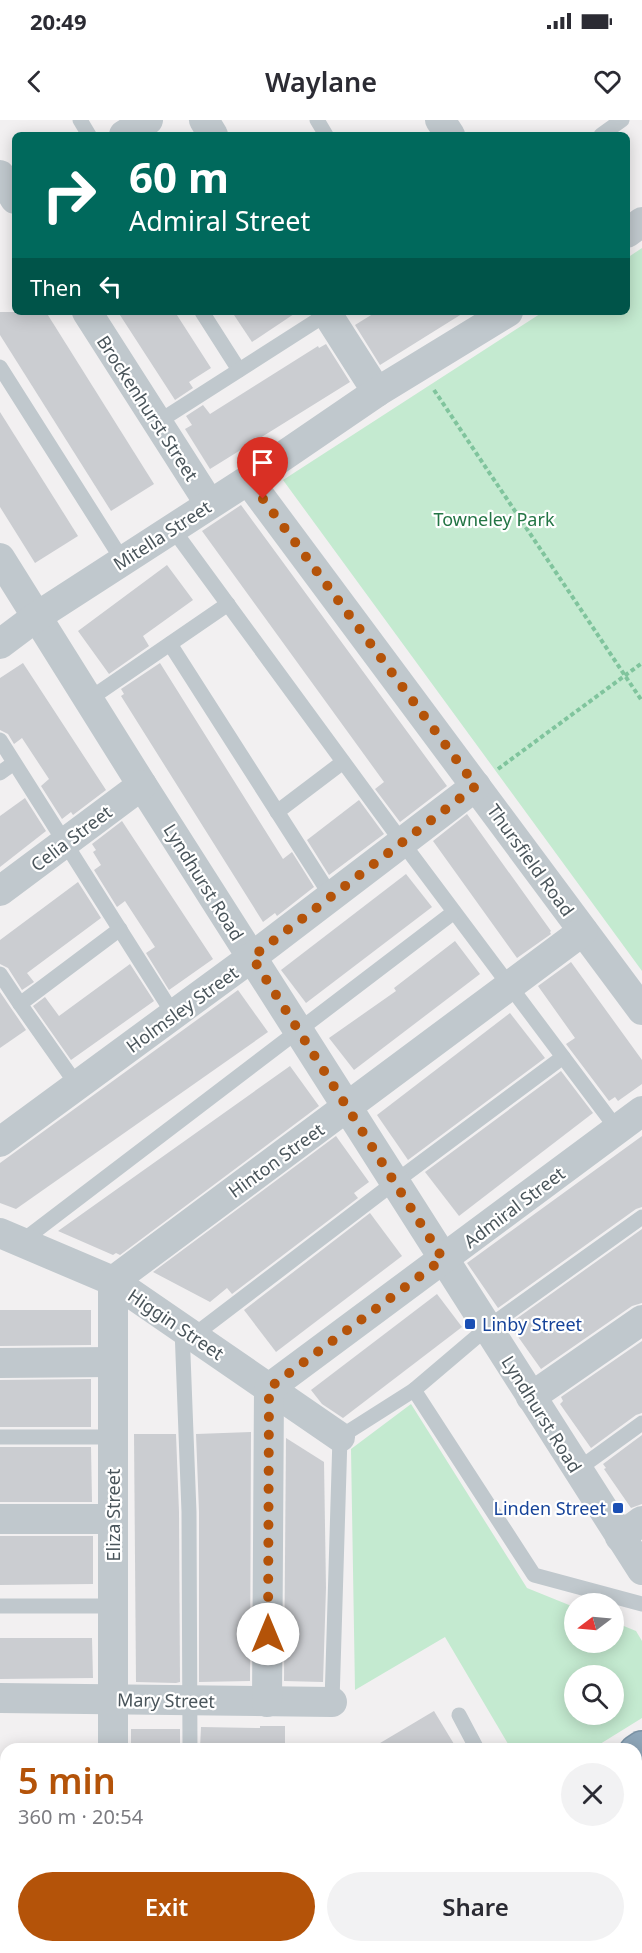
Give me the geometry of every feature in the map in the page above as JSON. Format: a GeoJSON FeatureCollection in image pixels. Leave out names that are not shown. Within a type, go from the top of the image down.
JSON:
{"type":"FeatureCollection","features":[{"type":"Feature","properties":{"kind":"street"},"geometry":{"type":"LineString","coordinates":[[129,132],[148,120]]}},
{"type":"Feature","properties":{"kind":"street"},"geometry":{"type":"LineString","coordinates":[[0,175],[12,194]]}},
{"type":"Feature","properties":{"kind":"street","name":"Brockenhurst Street"},"geometry":{"type":"LineString","coordinates":[[89,315],[209,503]]}},
{"type":"Feature","properties":{"kind":"street"},"geometry":{"type":"LineString","coordinates":[[328,315],[377,392]]}},
{"type":"Feature","properties":{"kind":"street","name":"Mitella Street"},"geometry":{"type":"LineString","coordinates":[[0,644],[377,392],[503,315]]}},
{"type":"Feature","properties":{"kind":"street","name":"Thursfield Road"},"geometry":{"type":"LineString","coordinates":[[248,480],[642,1010]]}},
{"type":"Feature","properties":{"kind":"street","name":"Lyndhurst Road"},"geometry":{"type":"LineString","coordinates":[[0,558],[577,1470],[631,1529],[642,1570]]}},
{"type":"Feature","properties":{"kind":"street","name":"Celia Street"},"geometry":{"type":"LineString","coordinates":[[0,891],[142,785]]}},
{"type":"Feature","properties":{"kind":"street","name":"Holmsley Street"},"geometry":{"type":"LineString","coordinates":[[0,1142],[252,957],[476,786]]}},
{"type":"Feature","properties":{"kind":"street","name":"Hinton Street"},"geometry":{"type":"LineString","coordinates":[[112,1281],[583,931]]}},
{"type":"Feature","properties":{"kind":"street","name":"Admiral Street"},"geometry":{"type":"LineString","coordinates":[[269,1388],[642,1111]]}},
{"type":"Feature","properties":{"kind":"street","name":"Higgin Street"},"geometry":{"type":"LineString","coordinates":[[10,1238],[112,1281],[340,1437]]}},
{"type":"Feature","properties":{"kind":"street","name":"Eliza Street"},"geometry":{"type":"LineString","coordinates":[[112,1281],[113,1743]]}},
{"type":"Feature","properties":{"kind":"street"},"geometry":{"type":"LineString","coordinates":[[531,1397],[642,1320]]}},
{"type":"Feature","properties":{"kind":"street"},"geometry":{"type":"LineString","coordinates":[[0,1363],[112,1362]]}},
{"type":"Feature","properties":{"kind":"street"},"geometry":{"type":"LineString","coordinates":[[267,1702],[269,1388]]}},
{"type":"Feature","properties":{"kind":"street"},"geometry":{"type":"LineString","coordinates":[[0,1519],[113,1519]]}},
{"type":"Feature","properties":{"kind":"street","name":"Mary Street"},"geometry":{"type":"LineString","coordinates":[[0,1698],[332,1702]]}},
{"type":"Feature","properties":{"kind":"lane"},"geometry":{"type":"LineString","coordinates":[[605,132],[622,120]]}},
{"type":"Feature","properties":{"kind":"lane"},"geometry":{"type":"LineString","coordinates":[[204,315],[239,370]]}},
{"type":"Feature","properties":{"kind":"lane"},"geometry":{"type":"LineString","coordinates":[[158,422],[324,315]]}},
{"type":"Feature","properties":{"kind":"lane"},"geometry":{"type":"LineString","coordinates":[[0,367],[123,561]]}},
{"type":"Feature","properties":{"kind":"lane"},"geometry":{"type":"LineString","coordinates":[[172,528],[617,1130]]}},
{"type":"Feature","properties":{"kind":"lane"},"geometry":{"type":"LineString","coordinates":[[88,700],[228,604]]}},
{"type":"Feature","properties":{"kind":"lane"},"geometry":{"type":"LineString","coordinates":[[170,644],[332,896]]}},
{"type":"Feature","properties":{"kind":"lane"},"geometry":{"type":"LineString","coordinates":[[0,740],[174,1014]]}},
{"type":"Feature","properties":{"kind":"lane"},"geometry":{"type":"LineString","coordinates":[[277,812],[344,762]]}},
{"type":"Feature","properties":{"kind":"lane"},"geometry":{"type":"LineString","coordinates":[[0,773],[14,763]]}},
{"type":"Feature","properties":{"kind":"lane"},"geometry":{"type":"LineString","coordinates":[[10,1238],[298,1031],[454,912]]}},
{"type":"Feature","properties":{"kind":"lane"},"geometry":{"type":"LineString","coordinates":[[21,1004],[120,929]]}},
{"type":"Feature","properties":{"kind":"lane"},"geometry":{"type":"LineString","coordinates":[[0,974],[78,1085]]}},
{"type":"Feature","properties":{"kind":"lane"},"geometry":{"type":"LineString","coordinates":[[190,1743],[188,1333],[563,1057]]}},
{"type":"Feature","properties":{"kind":"lane"},"geometry":{"type":"LineString","coordinates":[[332,1702],[340,1437],[414,1390],[488,1328],[642,1217]]}},
{"type":"Feature","properties":{"kind":"lane"},"geometry":{"type":"LineString","coordinates":[[414,1390],[534,1575],[642,1604]]}},
{"type":"Feature","properties":{"kind":"lane"},"geometry":{"type":"LineString","coordinates":[[577,1470],[642,1423]]}},
{"type":"Feature","properties":{"kind":"lane"},"geometry":{"type":"LineString","coordinates":[[0,1437],[112,1437]]}},
{"type":"Feature","properties":{"kind":"lane"},"geometry":{"type":"LineString","coordinates":[[0,1606],[113,1606]]}},
{"type":"Feature","properties":{"kind":"lane"},"geometry":{"type":"LineString","coordinates":[[459,1715],[474,1743]]}},
{"type":"Feature","properties":{"kind":"path"},"geometry":{"type":"LineString","coordinates":[[419,367],[642,701]]}},
{"type":"Feature","properties":{"kind":"path"},"geometry":{"type":"LineString","coordinates":[[476,786],[642,663]]}},
{"type":"Feature","properties":{"kind":"green space","name":"Towneley Park"},"geometry":{"type":"Polygon","coordinates":[[[642,248],[642,971],[283,480],[538,315],[630,315],[630,256],[642,248]]]}},
{"type":"Feature","properties":{"kind":"green space"},"geometry":{"type":"Polygon","coordinates":[[[411,1404],[527,1588],[564,1603],[564,1653],[624,1653],[624,1626],[636,1631],[642,1641],[642,1718],[602,1743],[507,1743],[445,1637],[355,1690],[351,1449],[411,1404]]]}},
{"type":"Feature","properties":{"kind":"building"},"geometry":{"type":"Polygon","coordinates":[[[0,312],[12,312],[12,315],[48,315],[154,484],[111,511],[0,335],[0,312]]]}},
{"type":"Feature","properties":{"kind":"building"},"geometry":{"type":"Polygon","coordinates":[[[120,315],[177,315],[211,368],[189,382],[193,388],[175,400],[120,315]]]}},
{"type":"Feature","properties":{"kind":"building"},"geometry":{"type":"Polygon","coordinates":[[[234,315],[292,315],[252,342],[234,315]]]}},
{"type":"Feature","properties":{"kind":"building"},"geometry":{"type":"Polygon","coordinates":[[[371,315],[460,315],[380,365],[355,325],[371,315]]]}},
{"type":"Feature","properties":{"kind":"building"},"geometry":{"type":"Polygon","coordinates":[[[326,344],[350,382],[210,469],[185,429],[192,425],[186,416],[203,405],[210,414],[318,346],[319,348],[326,344]]]}},
{"type":"Feature","properties":{"kind":"building"},"geometry":{"type":"Polygon","coordinates":[[[0,412],[78,536],[35,563],[0,507],[0,412]]]}},
{"type":"Feature","properties":{"kind":"building"},"geometry":{"type":"Polygon","coordinates":[[[241,505],[447,786],[400,822],[375,789],[384,782],[202,531],[241,505]]]}},
{"type":"Feature","properties":{"kind":"building"},"geometry":{"type":"Polygon","coordinates":[[[167,565],[193,600],[143,636],[149,646],[109,674],[78,631],[167,565]]]}},
{"type":"Feature","properties":{"kind":"building"},"geometry":{"type":"Polygon","coordinates":[[[23,663],[106,790],[73,815],[71,812],[62,819],[41,786],[49,779],[22,738],[14,744],[8,734],[0,730],[0,678],[23,663]]]}},
{"type":"Feature","properties":{"kind":"building"},"geometry":{"type":"Polygon","coordinates":[[[160,663],[283,859],[292,852],[314,887],[277,916],[275,913],[263,922],[121,696],[124,694],[121,689],[160,663]]]}},
{"type":"Feature","properties":{"kind":"building"},"geometry":{"type":"Polygon","coordinates":[[[25,798],[46,831],[0,867],[0,816],[25,798]]]}},
{"type":"Feature","properties":{"kind":"building"},"geometry":{"type":"Polygon","coordinates":[[[359,800],[384,834],[329,875],[307,840],[359,800]]]}},
{"type":"Feature","properties":{"kind":"building"},"geometry":{"type":"Polygon","coordinates":[[[467,814],[551,931],[551,934],[517,958],[433,841],[467,814]]]}},
{"type":"Feature","properties":{"kind":"building"},"geometry":{"type":"Polygon","coordinates":[[[122,821],[213,959],[169,990],[146,953],[155,947],[125,901],[117,907],[94,870],[101,865],[93,852],[96,850],[92,844],[122,821]]]}},
{"type":"Feature","properties":{"kind":"building"},"geometry":{"type":"Polygon","coordinates":[[[406,874],[432,907],[306,1003],[281,970],[406,874]]]}},
{"type":"Feature","properties":{"kind":"building"},"geometry":{"type":"Polygon","coordinates":[[[78,882],[101,918],[27,973],[34,982],[22,990],[8,968],[0,964],[0,940],[78,882]]]}},
{"type":"Feature","properties":{"kind":"building"},"geometry":{"type":"Polygon","coordinates":[[[455,941],[480,974],[354,1070],[329,1038],[396,991],[394,988],[455,941]]]}},
{"type":"Feature","properties":{"kind":"building"},"geometry":{"type":"Polygon","coordinates":[[[571,962],[642,1060],[642,1084],[618,1101],[615,1097],[609,1101],[566,1044],[575,1038],[538,986],[571,962]]]}},
{"type":"Feature","properties":{"kind":"building"},"geometry":{"type":"Polygon","coordinates":[[[130,964],[154,1001],[71,1060],[33,1006],[45,997],[59,1016],[130,964]]]}},
{"type":"Feature","properties":{"kind":"building"},"geometry":{"type":"Polygon","coordinates":[[[238,990],[268,1032],[16,1209],[0,1203],[0,1163],[238,990]]]}},
{"type":"Feature","properties":{"kind":"building"},"geometry":{"type":"Polygon","coordinates":[[[0,992],[26,1030],[0,1048],[0,992]]]}},
{"type":"Feature","properties":{"kind":"building"},"geometry":{"type":"Polygon","coordinates":[[[510,1013],[545,1058],[408,1160],[377,1115],[510,1013]]]}},
{"type":"Feature","properties":{"kind":"building"},"geometry":{"type":"Polygon","coordinates":[[[290,1066],[319,1106],[120,1255],[116,1253],[113,1255],[58,1231],[290,1066]]]}},
{"type":"Feature","properties":{"kind":"building"},"geometry":{"type":"Polygon","coordinates":[[[561,1071],[593,1113],[459,1216],[425,1172],[561,1071]]]}},
{"type":"Feature","properties":{"kind":"building"},"geometry":{"type":"Polygon","coordinates":[[[336,1136],[369,1182],[354,1193],[358,1198],[232,1294],[227,1288],[210,1302],[153,1272],[336,1136]]]}},
{"type":"Feature","properties":{"kind":"building"},"geometry":{"type":"Polygon","coordinates":[[[642,1136],[642,1207],[636,1209],[498,1308],[467,1263],[642,1136]]]}},
{"type":"Feature","properties":{"kind":"building"},"geometry":{"type":"Polygon","coordinates":[[[370,1213],[402,1256],[276,1352],[244,1310],[370,1213]]]}},
{"type":"Feature","properties":{"kind":"building"},"geometry":{"type":"Polygon","coordinates":[[[642,1229],[642,1303],[632,1306],[541,1369],[509,1324],[642,1229]]]}},
{"type":"Feature","properties":{"kind":"building"},"geometry":{"type":"Polygon","coordinates":[[[437,1294],[462,1327],[343,1418],[322,1404],[311,1390],[437,1294]]]}},
{"type":"Feature","properties":{"kind":"building"},"geometry":{"type":"Polygon","coordinates":[[[0,1310],[91,1310],[91,1345],[0,1346],[0,1310]]]}},
{"type":"Feature","properties":{"kind":"building"},"geometry":{"type":"Polygon","coordinates":[[[642,1341],[642,1413],[591,1448],[560,1404],[563,1401],[561,1397],[642,1341]]]}},
{"type":"Feature","properties":{"kind":"building"},"geometry":{"type":"Polygon","coordinates":[[[91,1379],[91,1427],[0,1427],[0,1380],[91,1379]]]}},
{"type":"Feature","properties":{"kind":"building"},"geometry":{"type":"Polygon","coordinates":[[[251,1432],[250,1681],[199,1682],[199,1512],[196,1434],[251,1432]]]}},
{"type":"Feature","properties":{"kind":"building"},"geometry":{"type":"Polygon","coordinates":[[[134,1434],[176,1434],[180,1682],[176,1683],[136,1682],[134,1434]]]}},
{"type":"Feature","properties":{"kind":"building"},"geometry":{"type":"Polygon","coordinates":[[[642,1435],[642,1504],[631,1508],[604,1469],[606,1468],[603,1464],[642,1435]]]}},
{"type":"Feature","properties":{"kind":"building"},"geometry":{"type":"Polygon","coordinates":[[[286,1438],[324,1462],[326,1588],[323,1682],[284,1681],[286,1438]]]}},
{"type":"Feature","properties":{"kind":"building"},"geometry":{"type":"Polygon","coordinates":[[[0,1447],[91,1447],[92,1502],[0,1502],[0,1447]]]}},
{"type":"Feature","properties":{"kind":"building"},"geometry":{"type":"Polygon","coordinates":[[[0,1536],[93,1536],[93,1584],[0,1585],[0,1536]]]}},
{"type":"Feature","properties":{"kind":"building"},"geometry":{"type":"Polygon","coordinates":[[[0,1638],[92,1638],[93,1678],[0,1679],[0,1638]]]}},
{"type":"Feature","properties":{"kind":"building"},"geometry":{"type":"Polygon","coordinates":[[[434,1711],[453,1743],[380,1743],[434,1711]]]}},
{"type":"Feature","properties":{"kind":"building"},"geometry":{"type":"Polygon","coordinates":[[[260,1726],[285,1726],[285,1743],[200,1743],[201,1727],[260,1728],[260,1726]]]}},
{"type":"Feature","properties":{"kind":"building"},"geometry":{"type":"Polygon","coordinates":[[[131,1729],[180,1729],[180,1743],[131,1743],[131,1729]]]}},
{"type":"Feature","properties":{"kind":"place","name":"Linby Street"},"geometry":{"type":"Point","coordinates":[470,1324]}},
{"type":"Feature","properties":{"kind":"place","name":"Linden Street"},"geometry":{"type":"Point","coordinates":[618,1508]}},
{"type":"Feature","properties":{"kind":"route"},"geometry":{"type":"LineString","coordinates":[[263,499],[476,786],[252,957],[443,1259],[269,1388],[268,1634]]}}]}
